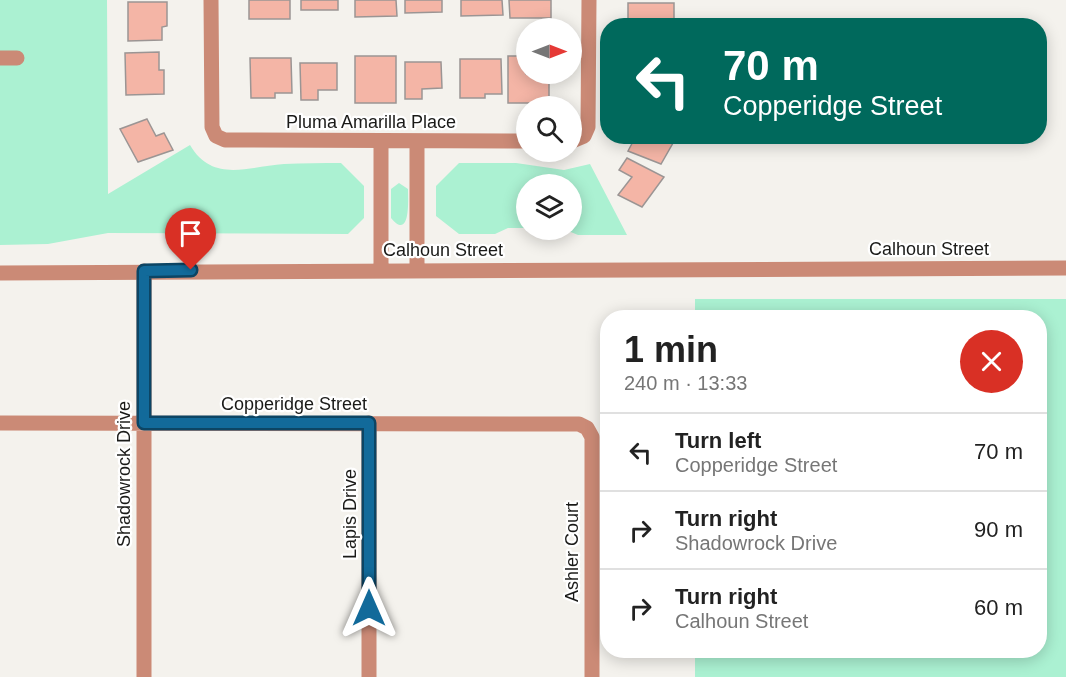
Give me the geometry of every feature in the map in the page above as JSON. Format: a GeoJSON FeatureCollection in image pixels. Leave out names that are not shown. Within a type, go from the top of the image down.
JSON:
{"type":"FeatureCollection","features":[{"type":"Feature","properties":{"kind":"street","name":"Pluma Amarilla Place"},"geometry":{"type":"LineString","coordinates":[[211,0],[211,114],[212,127],[216,136],[225,140],[238,141],[516,141]]}},
{"type":"Feature","properties":{"kind":"street"},"geometry":{"type":"LineString","coordinates":[[582,134],[588,127],[589,114],[589,0]]}},
{"type":"Feature","properties":{"kind":"street"},"geometry":{"type":"LineString","coordinates":[[0,58],[16,58]]}},
{"type":"Feature","properties":{"kind":"street"},"geometry":{"type":"LineString","coordinates":[[381,141],[381,270]]}},
{"type":"Feature","properties":{"kind":"street"},"geometry":{"type":"LineString","coordinates":[[417,141],[417,270]]}},
{"type":"Feature","properties":{"kind":"street","name":"Calhoun Street"},"geometry":{"type":"LineString","coordinates":[[0,273],[1066,268]]}},
{"type":"Feature","properties":{"kind":"street","name":"Shadowrock Drive"},"geometry":{"type":"LineString","coordinates":[[144,271],[144,677]]}},
{"type":"Feature","properties":{"kind":"street","name":"Copperidge Street"},"geometry":{"type":"LineString","coordinates":[[0,423],[579,424],[587,428]]}},
{"type":"Feature","properties":{"kind":"street","name":"Lapis Drive"},"geometry":{"type":"LineString","coordinates":[[369,423],[369,677]]}},
{"type":"Feature","properties":{"kind":"street","name":"Ashler Court"},"geometry":{"type":"LineString","coordinates":[[587,428],[592,437],[592,677]]}},
{"type":"Feature","properties":{"kind":"green space"},"geometry":{"type":"Polygon","coordinates":[[[0,0],[107,0],[108,194],[190,145],[209,165],[221,169],[245,169],[284,164],[341,163],[364,186],[364,218],[348,234],[108,233],[48,244],[0,245],[0,0]]]}},
{"type":"Feature","properties":{"kind":"green space"},"geometry":{"type":"Polygon","coordinates":[[[459,163],[516,163],[564,170],[590,164],[627,235],[582,235],[582,174],[516,174],[516,228],[508,228],[495,234],[459,234],[436,216],[436,186],[459,163]]]}},
{"type":"Feature","properties":{"kind":"green space"},"geometry":{"type":"Polygon","coordinates":[[[399,183],[408,189],[407,216],[402,225],[397,224],[391,218],[391,189],[399,183]]]}},
{"type":"Feature","properties":{"kind":"green space"},"geometry":{"type":"Polygon","coordinates":[[[695,299],[1066,299],[1066,677],[695,677],[695,658],[1047,658],[1047,310],[695,310],[695,299]]]}},
{"type":"Feature","properties":{"kind":"building"},"geometry":{"type":"Polygon","coordinates":[[[249,0],[290,0],[290,19],[249,19],[249,0]]]}},
{"type":"Feature","properties":{"kind":"building"},"geometry":{"type":"Polygon","coordinates":[[[301,0],[338,0],[338,10],[301,10],[301,0]]]}},
{"type":"Feature","properties":{"kind":"building"},"geometry":{"type":"Polygon","coordinates":[[[355,0],[396,0],[397,16],[355,17],[355,0]]]}},
{"type":"Feature","properties":{"kind":"building"},"geometry":{"type":"Polygon","coordinates":[[[405,0],[442,0],[442,12],[405,13],[405,0]]]}},
{"type":"Feature","properties":{"kind":"building"},"geometry":{"type":"Polygon","coordinates":[[[461,0],[502,0],[503,15],[461,16],[461,0]]]}},
{"type":"Feature","properties":{"kind":"building"},"geometry":{"type":"Polygon","coordinates":[[[509,0],[551,0],[551,18],[510,18],[509,0]]]}},
{"type":"Feature","properties":{"kind":"building"},"geometry":{"type":"Polygon","coordinates":[[[128,2],[167,2],[167,26],[162,27],[162,40],[128,41],[128,2]]]}},
{"type":"Feature","properties":{"kind":"building"},"geometry":{"type":"Polygon","coordinates":[[[628,3],[674,3],[674,18],[628,18],[628,3]]]}},
{"type":"Feature","properties":{"kind":"building"},"geometry":{"type":"Polygon","coordinates":[[[159,52],[159,70],[164,70],[164,94],[126,95],[125,53],[159,52]]]}},
{"type":"Feature","properties":{"kind":"building"},"geometry":{"type":"Polygon","coordinates":[[[355,56],[396,56],[396,103],[355,103],[355,56]]]}},
{"type":"Feature","properties":{"kind":"building"},"geometry":{"type":"Polygon","coordinates":[[[508,56],[516,56],[516,84],[549,84],[549,96],[516,96],[516,103],[508,103],[508,56]]]}},
{"type":"Feature","properties":{"kind":"building"},"geometry":{"type":"Polygon","coordinates":[[[250,58],[291,58],[292,93],[275,93],[275,98],[251,98],[250,58]]]}},
{"type":"Feature","properties":{"kind":"building"},"geometry":{"type":"Polygon","coordinates":[[[460,59],[501,59],[502,94],[485,94],[485,98],[460,98],[460,59]]]}},
{"type":"Feature","properties":{"kind":"building"},"geometry":{"type":"Polygon","coordinates":[[[405,62],[441,62],[442,88],[422,89],[422,99],[405,99],[405,62]]]}},
{"type":"Feature","properties":{"kind":"building"},"geometry":{"type":"Polygon","coordinates":[[[300,63],[337,63],[337,90],[318,90],[318,100],[301,100],[300,63]]]}},
{"type":"Feature","properties":{"kind":"building"},"geometry":{"type":"Polygon","coordinates":[[[147,119],[156,136],[164,133],[173,150],[138,162],[120,129],[147,119]]]}},
{"type":"Feature","properties":{"kind":"building"},"geometry":{"type":"Polygon","coordinates":[[[632,144],[672,144],[661,164],[628,151],[632,144]]]}},
{"type":"Feature","properties":{"kind":"building"},"geometry":{"type":"Polygon","coordinates":[[[627,158],[664,177],[642,207],[618,195],[632,177],[619,170],[627,158]]]}},
{"type":"Feature","properties":{"kind":"route"},"geometry":{"type":"LineString","coordinates":[[191,270],[144,271],[144,423],[369,423],[369,608]]}}]}
